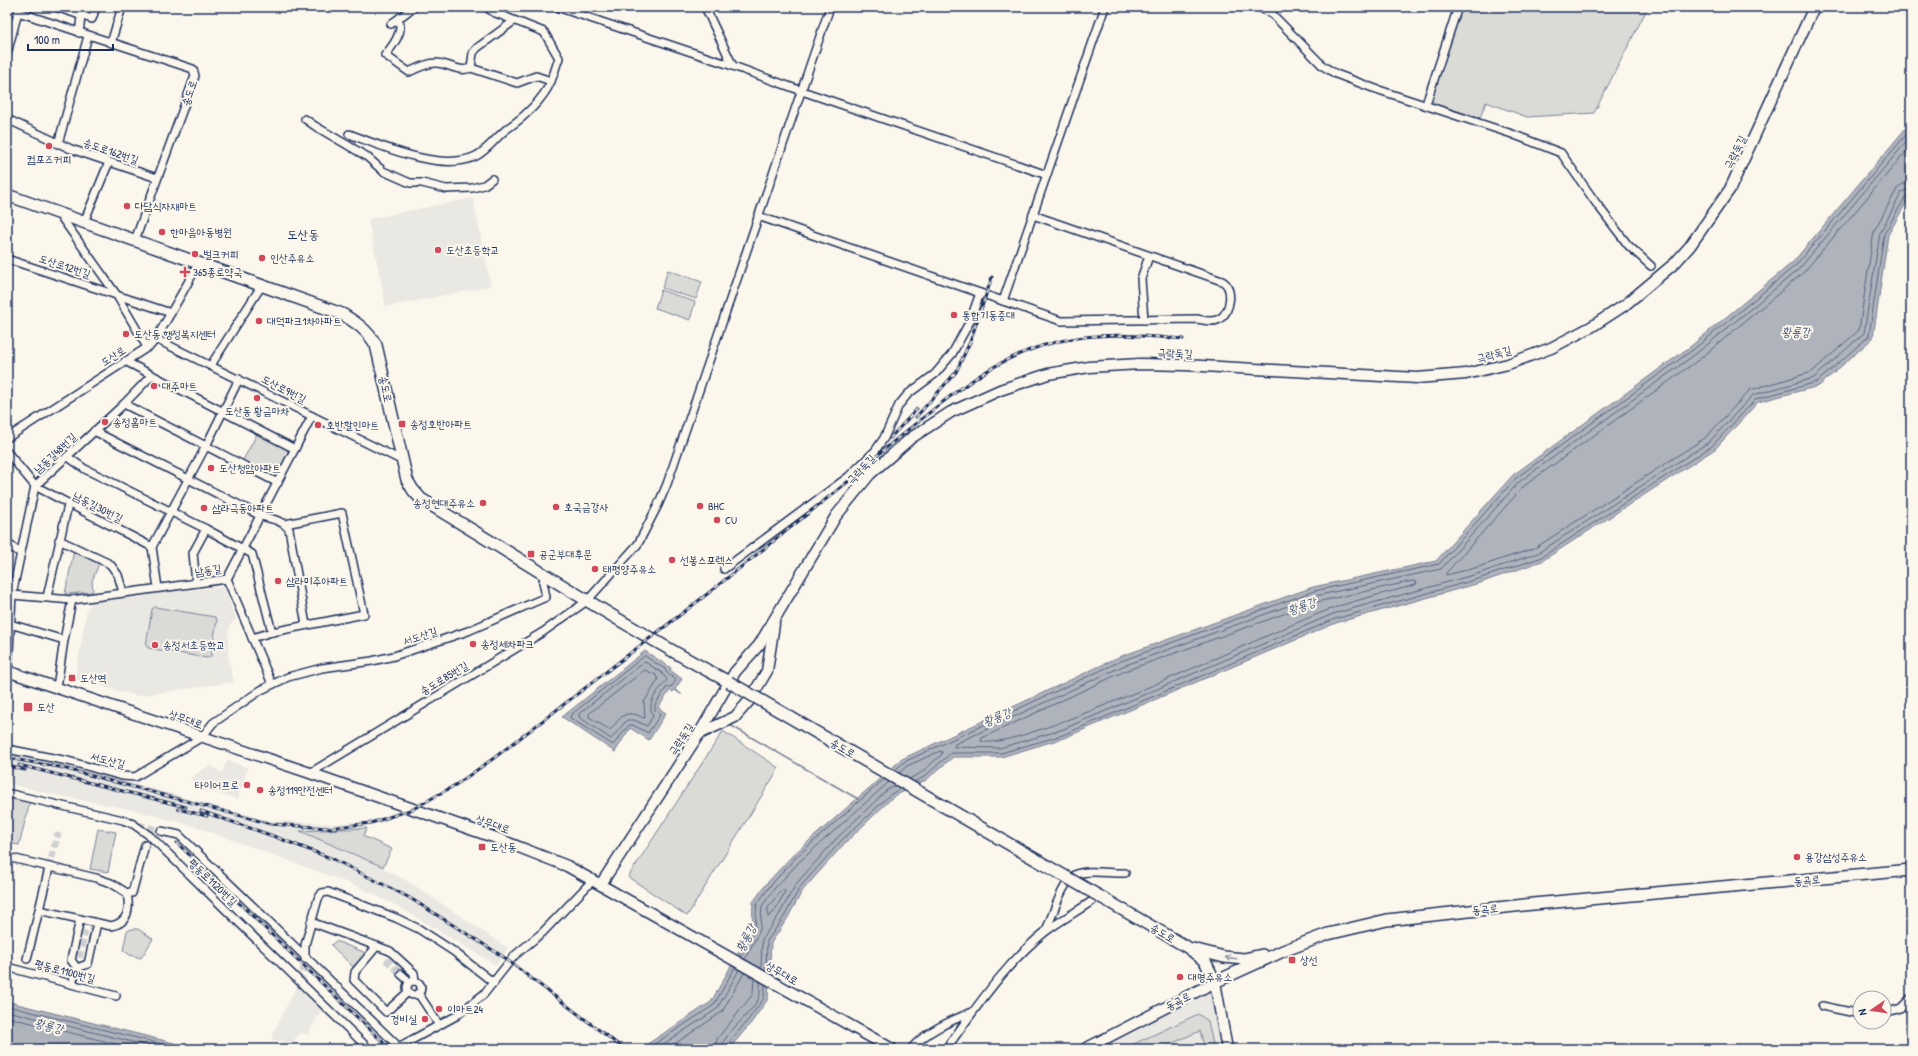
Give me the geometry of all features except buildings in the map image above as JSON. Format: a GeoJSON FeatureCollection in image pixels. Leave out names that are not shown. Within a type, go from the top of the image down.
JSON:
{"type":"FeatureCollection","features":[{"type":"Feature","properties":{"kind":"main road","name":"송도로"},"geometry":{"type":"LineString","coordinates":[[7,196],[136,240],[342,314],[362,326],[370,334],[376,345],[406,480],[421,499],[685,659],[729,682],[1186,947],[1205,961],[1215,982]]}},
{"type":"Feature","properties":{"kind":"main road","name":"동곡로"},"geometry":{"type":"LineString","coordinates":[[1215,982],[1283,951],[1341,930],[1392,919],[1533,904],[1911,870]]}},
{"type":"Feature","properties":{"kind":"main road"},"geometry":{"type":"LineString","coordinates":[[1186,947],[1224,957],[1244,959],[1283,951]]}},
{"type":"Feature","properties":{"kind":"street"},"geometry":{"type":"LineString","coordinates":[[56,7],[80,12],[92,19],[96,7]]}},
{"type":"Feature","properties":{"kind":"street"},"geometry":{"type":"LineString","coordinates":[[111,43],[122,7]]}},
{"type":"Feature","properties":{"kind":"street"},"geometry":{"type":"LineString","coordinates":[[414,7],[395,22],[400,26],[398,34],[394,44],[385,55],[408,72],[419,67],[437,63],[465,70],[471,68],[517,83],[536,76],[551,81]]}},
{"type":"Feature","properties":{"kind":"street"},"geometry":{"type":"LineString","coordinates":[[349,134],[402,154],[451,162],[466,160],[483,152],[508,128],[518,122],[551,81],[559,58],[544,32],[493,12],[486,7]]}},
{"type":"Feature","properties":{"kind":"street"},"geometry":{"type":"LineString","coordinates":[[557,7],[733,66],[1047,175]]}},
{"type":"Feature","properties":{"kind":"street"},"geometry":{"type":"LineString","coordinates":[[705,7],[733,66]]}},
{"type":"Feature","properties":{"kind":"street"},"geometry":{"type":"LineString","coordinates":[[587,601],[638,544],[658,506],[667,484],[830,7]]}},
{"type":"Feature","properties":{"kind":"street"},"geometry":{"type":"LineString","coordinates":[[1003,301],[1105,7]]}},
{"type":"Feature","properties":{"kind":"street"},"geometry":{"type":"LineString","coordinates":[[1259,7],[1273,16],[1322,66],[1336,74],[1546,146],[1561,153],[1628,245],[1651,266]]}},
{"type":"Feature","properties":{"kind":"street"},"geometry":{"type":"LineString","coordinates":[[1426,104],[1458,7]]}},
{"type":"Feature","properties":{"kind":"street","name":"극락둑길"},"geometry":{"type":"LineString","coordinates":[[600,883],[699,734],[729,682],[759,644],[836,516],[870,474],[911,438],[951,412],[1000,390],[1048,374],[1089,367],[1140,364],[1418,378],[1466,374],[1508,364],[1552,348],[1591,327],[1624,305],[1675,263],[1690,246],[1730,189],[1814,7]]}},
{"type":"Feature","properties":{"kind":"street","name":"송도로"},"geometry":{"type":"LineString","coordinates":[[7,54],[18,9],[79,33],[193,69],[195,76],[157,178],[136,240]]}},
{"type":"Feature","properties":{"kind":"street"},"geometry":{"type":"LineString","coordinates":[[79,33],[81,18],[80,12]]}},
{"type":"Feature","properties":{"kind":"street"},"geometry":{"type":"LineString","coordinates":[[471,68],[473,53],[477,48],[514,21]]}},
{"type":"Feature","properties":{"kind":"street"},"geometry":{"type":"LineString","coordinates":[[58,144],[88,36]]}},
{"type":"Feature","properties":{"kind":"street","name":"송도로162번길"},"geometry":{"type":"LineString","coordinates":[[7,119],[58,144],[157,178]]}},
{"type":"Feature","properties":{"kind":"street"},"geometry":{"type":"LineString","coordinates":[[305,119],[314,126],[366,156],[383,171],[410,183],[422,183],[446,189],[472,188],[484,185],[492,179]]}},
{"type":"Feature","properties":{"kind":"street"},"geometry":{"type":"LineString","coordinates":[[84,222],[109,162]]}},
{"type":"Feature","properties":{"kind":"street","name":"도산로12번길"},"geometry":{"type":"LineString","coordinates":[[58,213],[116,294],[147,347]]}},
{"type":"Feature","properties":{"kind":"street"},"geometry":{"type":"LineString","coordinates":[[758,216],[1061,321],[1215,321],[1223,316],[1229,299],[1226,283],[1033,215]]}},
{"type":"Feature","properties":{"kind":"street"},"geometry":{"type":"LineString","coordinates":[[1144,320],[1141,279],[1149,256]]}},
{"type":"Feature","properties":{"kind":"street","name":"도산로12번길"},"geometry":{"type":"LineString","coordinates":[[7,259],[116,294]]}},
{"type":"Feature","properties":{"kind":"street","name":"도산로"},"geometry":{"type":"LineString","coordinates":[[7,438],[126,361],[156,339],[199,263]]}},
{"type":"Feature","properties":{"kind":"street"},"geometry":{"type":"LineString","coordinates":[[211,366],[262,285]]}},
{"type":"Feature","properties":{"kind":"street"},"geometry":{"type":"LineString","coordinates":[[724,569],[848,477],[875,452],[884,438],[899,405],[908,394],[935,374],[952,354],[970,321],[980,293]]}},
{"type":"Feature","properties":{"kind":"street"},"geometry":{"type":"LineString","coordinates":[[116,294],[171,313]]}},
{"type":"Feature","properties":{"kind":"street","name":"도산로9번길"},"geometry":{"type":"LineString","coordinates":[[156,339],[402,460]]}},
{"type":"Feature","properties":{"kind":"street"},"geometry":{"type":"LineString","coordinates":[[126,361],[295,449]]}},
{"type":"Feature","properties":{"kind":"street","name":"남동길48번길"},"geometry":{"type":"LineString","coordinates":[[10,624],[12,595],[35,486],[124,404],[152,375]]}},
{"type":"Feature","properties":{"kind":"street"},"geometry":{"type":"LineString","coordinates":[[158,588],[152,547],[172,512],[239,379]]}},
{"type":"Feature","properties":{"kind":"street"},"geometry":{"type":"LineString","coordinates":[[124,404],[278,483]]}},
{"type":"Feature","properties":{"kind":"street","name":"남동길"},"geometry":{"type":"LineString","coordinates":[[12,595],[72,600],[227,579],[312,416]]}},
{"type":"Feature","properties":{"kind":"street"},"geometry":{"type":"LineString","coordinates":[[94,431],[261,516],[285,524],[342,513],[364,614],[272,632],[252,638]]}},
{"type":"Feature","properties":{"kind":"street"},"geometry":{"type":"LineString","coordinates":[[7,452],[35,486]]}},
{"type":"Feature","properties":{"kind":"street"},"geometry":{"type":"LineString","coordinates":[[68,457],[85,469],[206,529],[252,554],[272,632]]}},
{"type":"Feature","properties":{"kind":"street","name":"남동길30번길"},"geometry":{"type":"LineString","coordinates":[[35,486],[68,505],[152,547]]}},
{"type":"Feature","properties":{"kind":"street"},"geometry":{"type":"LineString","coordinates":[[47,597],[68,505]]}},
{"type":"Feature","properties":{"kind":"street"},"geometry":{"type":"LineString","coordinates":[[285,524],[289,529],[306,625]]}},
{"type":"Feature","properties":{"kind":"street"},"geometry":{"type":"LineString","coordinates":[[196,583],[193,553],[206,529]]}},
{"type":"Feature","properties":{"kind":"street"},"geometry":{"type":"LineString","coordinates":[[59,540],[110,564],[118,575],[123,592]]}},
{"type":"Feature","properties":{"kind":"street"},"geometry":{"type":"LineString","coordinates":[[7,543],[20,553]]}},
{"type":"Feature","properties":{"kind":"street","name":"서도산길"},"geometry":{"type":"LineString","coordinates":[[7,749],[68,761],[131,777],[142,774],[202,737],[212,723],[272,684],[288,677],[322,668],[394,656],[468,631],[546,597],[543,582],[545,574]]}},
{"type":"Feature","properties":{"kind":"street"},"geometry":{"type":"LineString","coordinates":[[227,579],[272,684]]}},
{"type":"Feature","properties":{"kind":"street"},"geometry":{"type":"LineString","coordinates":[[57,686],[72,600]]}},
{"type":"Feature","properties":{"kind":"street","name":"송도로85번길"},"geometry":{"type":"LineString","coordinates":[[310,773],[542,632],[587,601]]}},
{"type":"Feature","properties":{"kind":"street"},"geometry":{"type":"LineString","coordinates":[[699,734],[735,717],[764,680],[770,660],[775,618]]}},
{"type":"Feature","properties":{"kind":"street"},"geometry":{"type":"LineString","coordinates":[[10,624],[64,640]]}},
{"type":"Feature","properties":{"kind":"street","name":"상무대로"},"geometry":{"type":"LineString","coordinates":[[10,624],[7,671],[57,686],[310,773],[496,838],[567,866],[600,883],[892,1049]]}},
{"type":"Feature","properties":{"kind":"street","name":"평동로1120번길"},"geometry":{"type":"LineString","coordinates":[[7,795],[19,795],[135,824],[150,836],[369,1049]]}},
{"type":"Feature","properties":{"kind":"street"},"geometry":{"type":"LineString","coordinates":[[161,831],[179,835],[397,1048],[439,1026],[468,1007],[484,994],[514,956],[600,883]]}},
{"type":"Feature","properties":{"kind":"street"},"geometry":{"type":"LineString","coordinates":[[7,857],[111,883],[127,893],[132,893],[145,845]]}},
{"type":"Feature","properties":{"kind":"street"},"geometry":{"type":"LineString","coordinates":[[27,959],[49,868]]}},
{"type":"Feature","properties":{"kind":"street"},"geometry":{"type":"LineString","coordinates":[[1045,932],[1064,886],[1077,874],[1088,872],[1125,873]]}},
{"type":"Feature","properties":{"kind":"street"},"geometry":{"type":"LineString","coordinates":[[305,958],[305,945],[320,896],[324,892],[332,892],[419,929],[453,951],[494,982]]}},
{"type":"Feature","properties":{"kind":"street"},"geometry":{"type":"LineString","coordinates":[[39,910],[111,926],[125,918],[129,911],[127,893]]}},
{"type":"Feature","properties":{"kind":"street"},"geometry":{"type":"LineString","coordinates":[[946,1049],[970,1013],[1002,974],[1045,932],[1099,896]]}},
{"type":"Feature","properties":{"kind":"street"},"geometry":{"type":"LineString","coordinates":[[77,968],[71,960],[80,920]]}},
{"type":"Feature","properties":{"kind":"street"},"geometry":{"type":"LineString","coordinates":[[311,922],[390,951],[414,973],[412,982],[407,987],[408,992]]}},
{"type":"Feature","properties":{"kind":"street"},"geometry":{"type":"LineString","coordinates":[[77,968],[88,964],[97,923]]}},
{"type":"Feature","properties":{"kind":"street"},"geometry":{"type":"LineString","coordinates":[[377,946],[355,972],[354,980],[386,1012],[408,992]]}},
{"type":"Feature","properties":{"kind":"street","name":"평동로1100번길"},"geometry":{"type":"LineString","coordinates":[[7,967],[116,996]]}},
{"type":"Feature","properties":{"kind":"street"},"geometry":{"type":"LineString","coordinates":[[72,984],[77,968]]}},
{"type":"Feature","properties":{"kind":"street"},"geometry":{"type":"LineString","coordinates":[[401,974],[412,982],[420,985],[421,990],[418,993]]}},
{"type":"Feature","properties":{"kind":"street"},"geometry":{"type":"LineString","coordinates":[[1215,982],[1227,1049]]}},
{"type":"Feature","properties":{"kind":"street","name":"동곡로"},"geometry":{"type":"LineString","coordinates":[[1085,1049],[1215,982]]}},
{"type":"Feature","properties":{"kind":"street"},"geometry":{"type":"LineString","coordinates":[[408,992],[412,994],[418,993]]}},
{"type":"Feature","properties":{"kind":"street"},"geometry":{"type":"LineString","coordinates":[[418,993],[439,1026]]}},
{"type":"Feature","properties":{"kind":"street"},"geometry":{"type":"LineString","coordinates":[[1892,1010],[1900,1008],[1911,998]]}},
{"type":"Feature","properties":{"kind":"street"},"geometry":{"type":"LineString","coordinates":[[1822,1006],[1852,1012]]}},
{"type":"Feature","properties":{"kind":"street"},"geometry":{"type":"LineString","coordinates":[[911,1049],[948,1022],[970,1013]]}},
{"type":"Feature","properties":{"kind":"shaded area"},"geometry":{"type":"Polygon","coordinates":[[[1462,7],[1648,7],[1594,113],[1527,117],[1486,102],[1480,118],[1435,104],[1431,98],[1462,7]]]}},
{"type":"Feature","properties":{"kind":"shaded area"},"geometry":{"type":"Polygon","coordinates":[[[473,198],[491,286],[386,307],[368,219],[473,198]]]}},
{"type":"Feature","properties":{"kind":"shaded area"},"geometry":{"type":"Polygon","coordinates":[[[668,270],[702,282],[696,299],[662,288],[668,270]]]}},
{"type":"Feature","properties":{"kind":"shaded area"},"geometry":{"type":"Polygon","coordinates":[[[661,290],[695,302],[690,320],[655,308],[661,290]]]}},
{"type":"Feature","properties":{"kind":"shaded area"},"geometry":{"type":"Polygon","coordinates":[[[258,432],[287,447],[288,454],[274,479],[242,462],[258,432]]]}},
{"type":"Feature","properties":{"kind":"shaded area"},"geometry":{"type":"Polygon","coordinates":[[[74,550],[100,561],[92,581],[93,592],[65,594],[74,550]]]}},
{"type":"Feature","properties":{"kind":"shaded area","name":"송정서초등학교"},"geometry":{"type":"Polygon","coordinates":[[[224,587],[236,619],[230,625],[228,635],[228,656],[234,682],[137,696],[75,679],[87,609],[92,602],[162,592],[224,587]]]}},
{"type":"Feature","properties":{"kind":"shaded area"},"geometry":{"type":"Polygon","coordinates":[[[155,607],[215,617],[217,620],[211,656],[207,658],[148,648],[146,645],[152,609],[155,607]]]}},
{"type":"Feature","properties":{"kind":"shaded area"},"geometry":{"type":"Polygon","coordinates":[[[723,731],[779,768],[687,916],[628,877],[723,731]]]}},
{"type":"Feature","properties":{"kind":"shaded area"},"geometry":{"type":"Polygon","coordinates":[[[7,753],[100,774],[266,820],[336,824],[369,821],[387,816],[393,818],[383,822],[348,830],[301,831],[383,868],[411,883],[508,948],[496,965],[399,907],[361,888],[314,870],[197,827],[134,810],[50,794],[7,783],[7,753]]]}},
{"type":"Feature","properties":{"kind":"shaded area"},"geometry":{"type":"Polygon","coordinates":[[[227,760],[248,768],[238,799],[197,788],[190,778],[210,765],[222,773],[227,760]]]}},
{"type":"Feature","properties":{"kind":"shaded area"},"geometry":{"type":"Polygon","coordinates":[[[9,797],[30,802],[19,845],[7,843],[7,798],[9,797]]]}},
{"type":"Feature","properties":{"kind":"shaded area"},"geometry":{"type":"Polygon","coordinates":[[[367,828],[363,836],[392,849],[383,867],[300,831],[367,828]]]}},
{"type":"Feature","properties":{"kind":"shaded area"},"geometry":{"type":"Polygon","coordinates":[[[98,829],[116,832],[108,872],[90,869],[98,829]]]}},
{"type":"Feature","properties":{"kind":"shaded area"},"geometry":{"type":"Polygon","coordinates":[[[138,929],[153,939],[141,958],[130,955],[123,950],[127,931],[138,929]]]}},
{"type":"Feature","properties":{"kind":"shaded area"},"geometry":{"type":"Polygon","coordinates":[[[336,941],[366,953],[353,967],[331,945],[336,941]]]}},
{"type":"Feature","properties":{"kind":"shaded area"},"geometry":{"type":"Polygon","coordinates":[[[1215,982],[1227,1049],[1085,1049],[1215,982]]]}},
{"type":"Feature","properties":{"kind":"shaded area"},"geometry":{"type":"Polygon","coordinates":[[[298,984],[322,1008],[308,1035],[301,1033],[289,1045],[282,1041],[272,1040],[273,1033],[298,984]]]}},
{"type":"Feature","properties":{"kind":"shaded area"},"geometry":{"type":"Polygon","coordinates":[[[1198,1014],[1208,1021],[1214,1049],[1205,1049],[1200,1031],[1159,1049],[1123,1049],[1198,1014]]]}},
{"type":"Feature","properties":{"kind":"water","name":"황룡강"},"geometry":{"type":"Polygon","coordinates":[[[1911,122],[1911,194],[1888,235],[1873,338],[1819,386],[1758,402],[1715,449],[1542,561],[1480,583],[1336,623],[1064,738],[1001,757],[953,757],[926,780],[893,797],[844,844],[803,890],[787,919],[771,943],[768,999],[751,1023],[729,1049],[640,1049],[711,1002],[752,928],[753,902],[767,883],[792,856],[902,759],[1119,657],[1313,587],[1436,561],[1513,475],[1691,346],[1793,262],[1911,122]]]}},
{"type":"Feature","properties":{"kind":"water"},"geometry":{"type":"Polygon","coordinates":[[[645,651],[671,668],[670,670],[682,679],[673,692],[670,690],[658,708],[666,713],[649,740],[630,728],[615,752],[562,717],[645,651]]]}},
{"type":"Feature","properties":{"kind":"water","name":"황룡강"},"geometry":{"type":"Polygon","coordinates":[[[7,1001],[21,1005],[198,1049],[7,1049],[7,1001]]]}},
{"type":"Feature","properties":{"kind":"waterway"},"geometry":{"type":"LineString","coordinates":[[675,690],[681,694]]}},
{"type":"Feature","properties":{"kind":"waterway"},"geometry":{"type":"LineString","coordinates":[[730,725],[858,799]]}},
{"type":"Feature","properties":{"kind":"tunnel"},"geometry":{"type":"LineString","coordinates":[[138,825],[161,831]]}},
{"type":"Feature","properties":{"kind":"tunnel"},"geometry":{"type":"LineString","coordinates":[[49,868],[58,833]]}},
{"type":"Feature","properties":{"kind":"tunnel"},"geometry":{"type":"LineString","coordinates":[[77,968],[85,931]]}},
{"type":"Feature","properties":{"kind":"tunnel"},"geometry":{"type":"LineString","coordinates":[[386,959],[401,974]]}},
{"type":"Feature","properties":{"kind":"tunnel"},"geometry":{"type":"LineString","coordinates":[[301,983],[305,960]]}},
{"type":"Feature","properties":{"kind":"railway"},"geometry":{"type":"LineString","coordinates":[[916,417],[956,372],[970,342],[992,277]]}},
{"type":"Feature","properties":{"kind":"railway"},"geometry":{"type":"LineString","coordinates":[[7,758],[59,767],[271,824],[328,828],[371,823],[413,809],[457,784],[494,758],[706,595],[850,480],[937,406],[955,392],[992,368],[1032,349],[1090,336],[1117,335],[1183,339]]}},
{"type":"Feature","properties":{"kind":"railway"},"geometry":{"type":"LineString","coordinates":[[890,438],[917,409]]}},
{"type":"Feature","properties":{"kind":"railway"},"geometry":{"type":"LineString","coordinates":[[19,765],[186,807]]}},
{"type":"Feature","properties":{"kind":"railway"},"geometry":{"type":"LineString","coordinates":[[7,766],[25,770]]}},
{"type":"Feature","properties":{"kind":"railway"},"geometry":{"type":"LineString","coordinates":[[178,809],[207,816]]}},
{"type":"Feature","properties":{"kind":"railway"},"geometry":{"type":"LineString","coordinates":[[201,811],[333,859],[410,898],[502,956],[624,1049]]}},
{"type":"Feature","properties":{"kind":"railway"},"geometry":{"type":"LineString","coordinates":[[177,843],[390,1049]]}},
{"type":"Feature","properties":{"kind":"place","name":"컴포즈커피"},"geometry":{"type":"Point","coordinates":[49,146]}},
{"type":"Feature","properties":{"kind":"place","name":"다담식자재마트"},"geometry":{"type":"Point","coordinates":[127,206]}},
{"type":"Feature","properties":{"kind":"place","name":"한마음아동병원"},"geometry":{"type":"Point","coordinates":[162,232]}},
{"type":"Feature","properties":{"kind":"place","name":"도산초등학교"},"geometry":{"type":"Point","coordinates":[438,250]}},
{"type":"Feature","properties":{"kind":"place","name":"벌크커피"},"geometry":{"type":"Point","coordinates":[195,254]}},
{"type":"Feature","properties":{"kind":"place","name":"인산주유소"},"geometry":{"type":"Point","coordinates":[262,258]}},
{"type":"Feature","properties":{"kind":"place","name":"365종로약국"},"geometry":{"type":"Point","coordinates":[185,272]}},
{"type":"Feature","properties":{"kind":"place","name":"통합기동중대"},"geometry":{"type":"Point","coordinates":[954,315]}},
{"type":"Feature","properties":{"kind":"place","name":"대덕파크1차아파트"},"geometry":{"type":"Point","coordinates":[259,321]}},
{"type":"Feature","properties":{"kind":"place","name":"도산동 행정복지센터"},"geometry":{"type":"Point","coordinates":[126,334]}},
{"type":"Feature","properties":{"kind":"place","name":"대주마트"},"geometry":{"type":"Point","coordinates":[154,386]}},
{"type":"Feature","properties":{"kind":"place","name":"도산동 황금마차"},"geometry":{"type":"Point","coordinates":[257,398]}},
{"type":"Feature","properties":{"kind":"place","name":"송정홈마트"},"geometry":{"type":"Point","coordinates":[105,422]}},
{"type":"Feature","properties":{"kind":"place","name":"송정호반아파트"},"geometry":{"type":"Point","coordinates":[402,424]}},
{"type":"Feature","properties":{"kind":"place","name":"호반할인마트"},"geometry":{"type":"Point","coordinates":[318,425]}},
{"type":"Feature","properties":{"kind":"place","name":"도산청암아파트"},"geometry":{"type":"Point","coordinates":[211,468]}},
{"type":"Feature","properties":{"kind":"place","name":"송정현대주유소"},"geometry":{"type":"Point","coordinates":[483,503]}},
{"type":"Feature","properties":{"kind":"place","name":"BHC"},"geometry":{"type":"Point","coordinates":[700,506]}},
{"type":"Feature","properties":{"kind":"place","name":"호국금강사"},"geometry":{"type":"Point","coordinates":[556,507]}},
{"type":"Feature","properties":{"kind":"place","name":"삼라극동아파트"},"geometry":{"type":"Point","coordinates":[204,508]}},
{"type":"Feature","properties":{"kind":"place","name":"CU"},"geometry":{"type":"Point","coordinates":[717,520]}},
{"type":"Feature","properties":{"kind":"place","name":"공군부대후문"},"geometry":{"type":"Point","coordinates":[531,554]}},
{"type":"Feature","properties":{"kind":"place","name":"선봉스포렉스"},"geometry":{"type":"Point","coordinates":[672,560]}},
{"type":"Feature","properties":{"kind":"place","name":"태평양주유소"},"geometry":{"type":"Point","coordinates":[595,569]}},
{"type":"Feature","properties":{"kind":"place","name":"삼라미주아파트"},"geometry":{"type":"Point","coordinates":[278,581]}},
{"type":"Feature","properties":{"kind":"place","name":"송정세차파크"},"geometry":{"type":"Point","coordinates":[473,644]}},
{"type":"Feature","properties":{"kind":"place","name":"송정서초등학교"},"geometry":{"type":"Point","coordinates":[155,645]}},
{"type":"Feature","properties":{"kind":"place","name":"도산역"},"geometry":{"type":"Point","coordinates":[72,678]}},
{"type":"Feature","properties":{"kind":"place","name":"도산"},"geometry":{"type":"Point","coordinates":[28,707]}},
{"type":"Feature","properties":{"kind":"place","name":"타이어프로"},"geometry":{"type":"Point","coordinates":[247,785]}},
{"type":"Feature","properties":{"kind":"place","name":"송정119안전센터"},"geometry":{"type":"Point","coordinates":[260,790]}},
{"type":"Feature","properties":{"kind":"place","name":"도산동"},"geometry":{"type":"Point","coordinates":[482,847]}},
{"type":"Feature","properties":{"kind":"place","name":"용강삼성주유소"},"geometry":{"type":"Point","coordinates":[1797,857]}},
{"type":"Feature","properties":{"kind":"place","name":"상선"},"geometry":{"type":"Point","coordinates":[1292,960]}},
{"type":"Feature","properties":{"kind":"place","name":"대명주유소"},"geometry":{"type":"Point","coordinates":[1180,977]}},
{"type":"Feature","properties":{"kind":"place","name":"이마트24"},"geometry":{"type":"Point","coordinates":[439,1009]}},
{"type":"Feature","properties":{"kind":"place","name":"경비실"},"geometry":{"type":"Point","coordinates":[425,1019]}},
{"type":"Feature","properties":{"kind":"district","name":"도산동"},"geometry":{"type":"Point","coordinates":[303,234]}}]}
